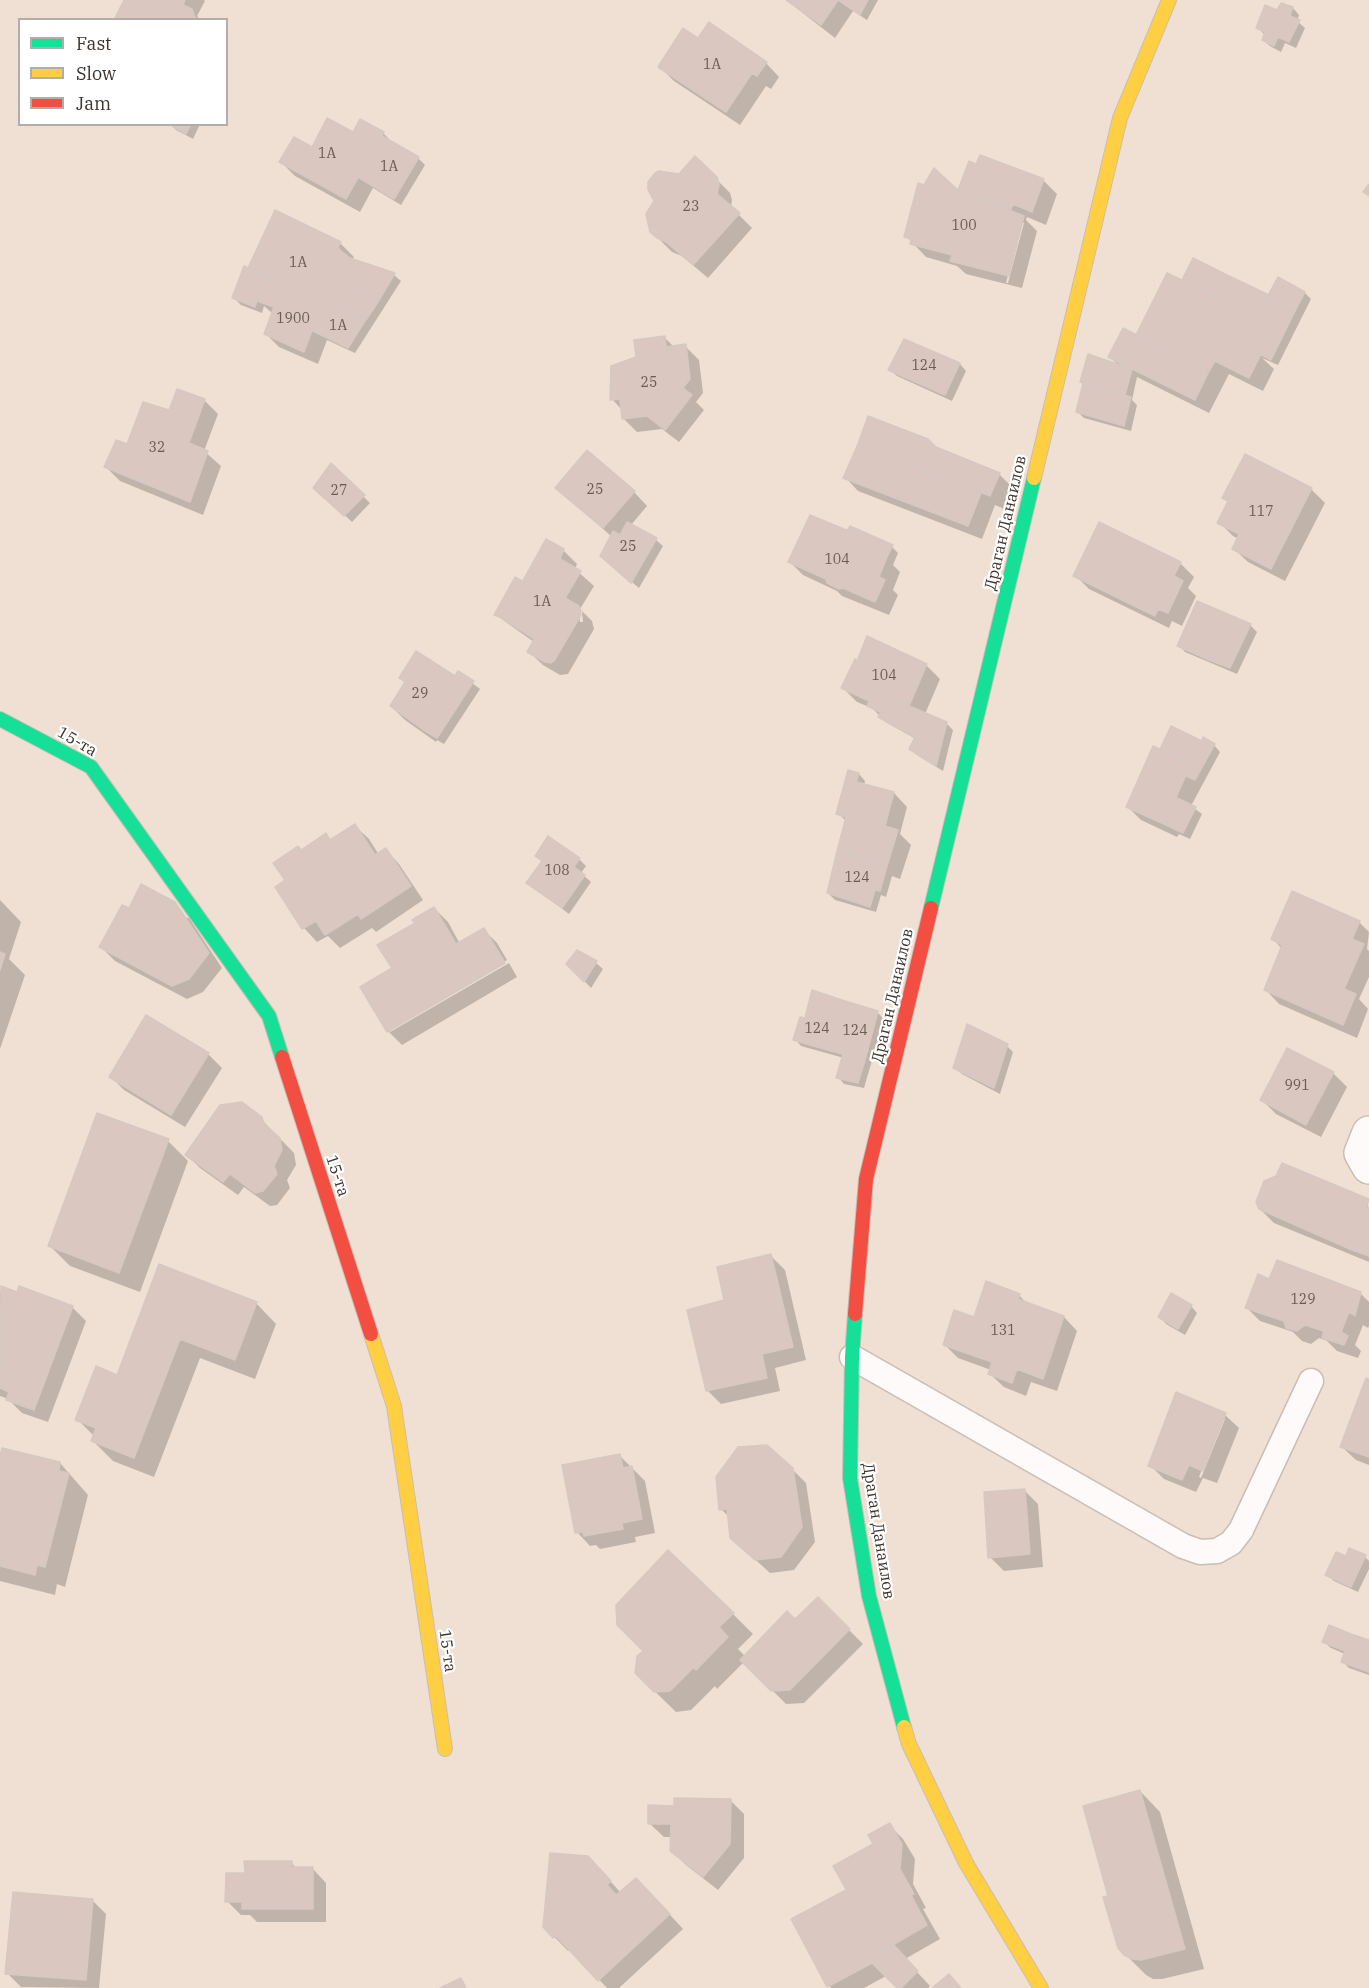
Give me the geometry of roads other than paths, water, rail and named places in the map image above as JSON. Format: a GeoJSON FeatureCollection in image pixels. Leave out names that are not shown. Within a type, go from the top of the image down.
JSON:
{"type":"FeatureCollection","features":[{"type":"Feature","properties":{"kind":"street","name":"Драган Данаилов"},"geometry":{"type":"LineString","coordinates":[[1041,1988],[966,1863],[909,1744],[869,1596],[850,1478],[852,1357],[866,1179],[1120,118],[1169,0]]}},
{"type":"Feature","properties":{"kind":"street","name":"15-та"},"geometry":{"type":"LineString","coordinates":[[0,719],[92,767],[269,1016],[394,1406],[445,1749]]}},
{"type":"Feature","properties":{"kind":"street"},"geometry":{"type":"LineString","coordinates":[[1369,1133],[1361,1153],[1369,1167]]}},
{"type":"Feature","properties":{"kind":"lane"},"geometry":{"type":"LineString","coordinates":[[852,1357],[1183,1546],[1200,1552],[1216,1551],[1231,1543],[1241,1530],[1311,1380]]}}]}
